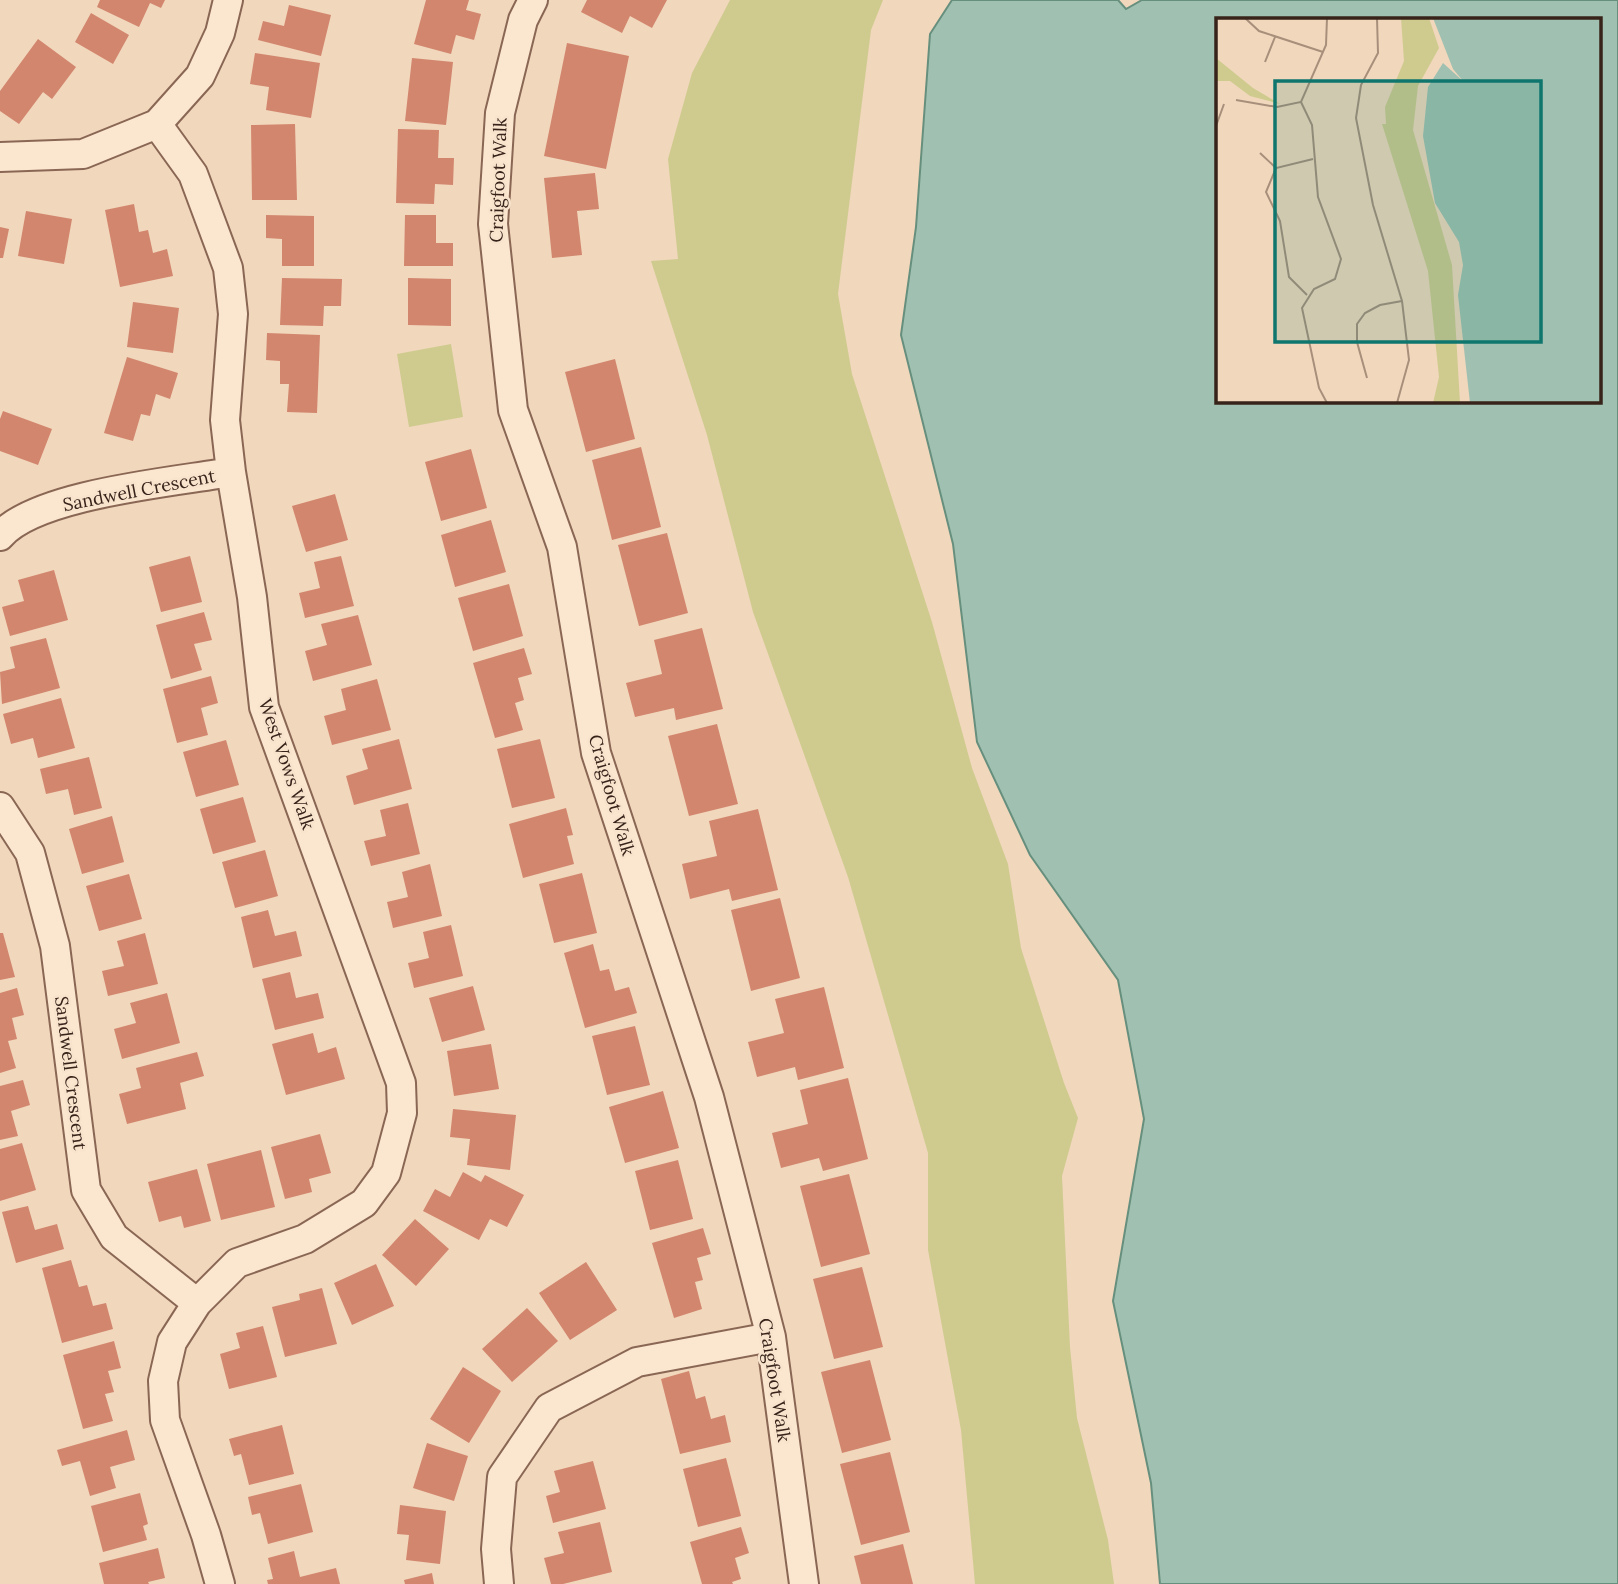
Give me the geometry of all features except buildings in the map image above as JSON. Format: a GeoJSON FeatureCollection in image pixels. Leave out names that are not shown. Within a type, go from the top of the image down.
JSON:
{"type":"FeatureCollection","features":[{"type":"Feature","properties":{"kind":"street"},"geometry":{"type":"LineString","coordinates":[[0,157],[83,154],[157,124],[200,76],[220,33],[228,0]]}},
{"type":"Feature","properties":{"kind":"street","name":"Craigfoot Walk"},"geometry":{"type":"LineString","coordinates":[[533,0],[523,20],[500,113],[493,224],[513,410],[562,547],[596,753],[709,1097],[771,1337],[804,1584]]}},
{"type":"Feature","properties":{"kind":"street","name":"West Vows Walk"},"geometry":{"type":"LineString","coordinates":[[157,124],[193,174],[228,268],[233,314],[225,419],[252,597],[264,707],[401,1083],[402,1113],[386,1173],[365,1203],[305,1239],[237,1264],[197,1303],[172,1342],[163,1381],[165,1420],[206,1535],[220,1584]]}},
{"type":"Feature","properties":{"kind":"street","name":"Sandwell Crescent"},"geometry":{"type":"LineString","coordinates":[[3,524],[83,497],[231,472]]}},
{"type":"Feature","properties":{"kind":"street","name":"Sandwell Crescent"},"geometry":{"type":"LineString","coordinates":[[0,807],[30,853],[55,946],[86,1190],[114,1237],[197,1303]]}},
{"type":"Feature","properties":{"kind":"street"},"geometry":{"type":"LineString","coordinates":[[499,1584],[496,1549],[502,1477],[549,1408],[637,1362],[771,1337]]}},
{"type":"Feature","properties":{"kind":"shaded area"},"geometry":{"type":"Polygon","coordinates":[[[730,0],[883,0],[871,30],[838,294],[852,374],[932,622],[972,768],[1008,864],[1021,948],[1064,1083],[1078,1118],[1062,1176],[1070,1347],[1077,1418],[1108,1540],[1114,1584],[975,1584],[961,1430],[928,1250],[928,1153],[848,877],[753,612],[707,435],[651,261],[678,259],[668,159],[692,73],[730,0]]]}},
{"type":"Feature","properties":{"kind":"shaded area"},"geometry":{"type":"Polygon","coordinates":[[[952,0],[1118,0],[1126,9],[1142,0],[1618,0],[1618,1584],[1160,1584],[1151,1483],[1113,1301],[1144,1119],[1118,980],[1030,855],[977,742],[953,544],[901,335],[916,227],[930,34],[952,0]]]}},
{"type":"Feature","properties":{"kind":"shaded area"},"geometry":{"type":"Polygon","coordinates":[[[451,344],[463,417],[409,427],[397,354],[451,344]]]}}]}
